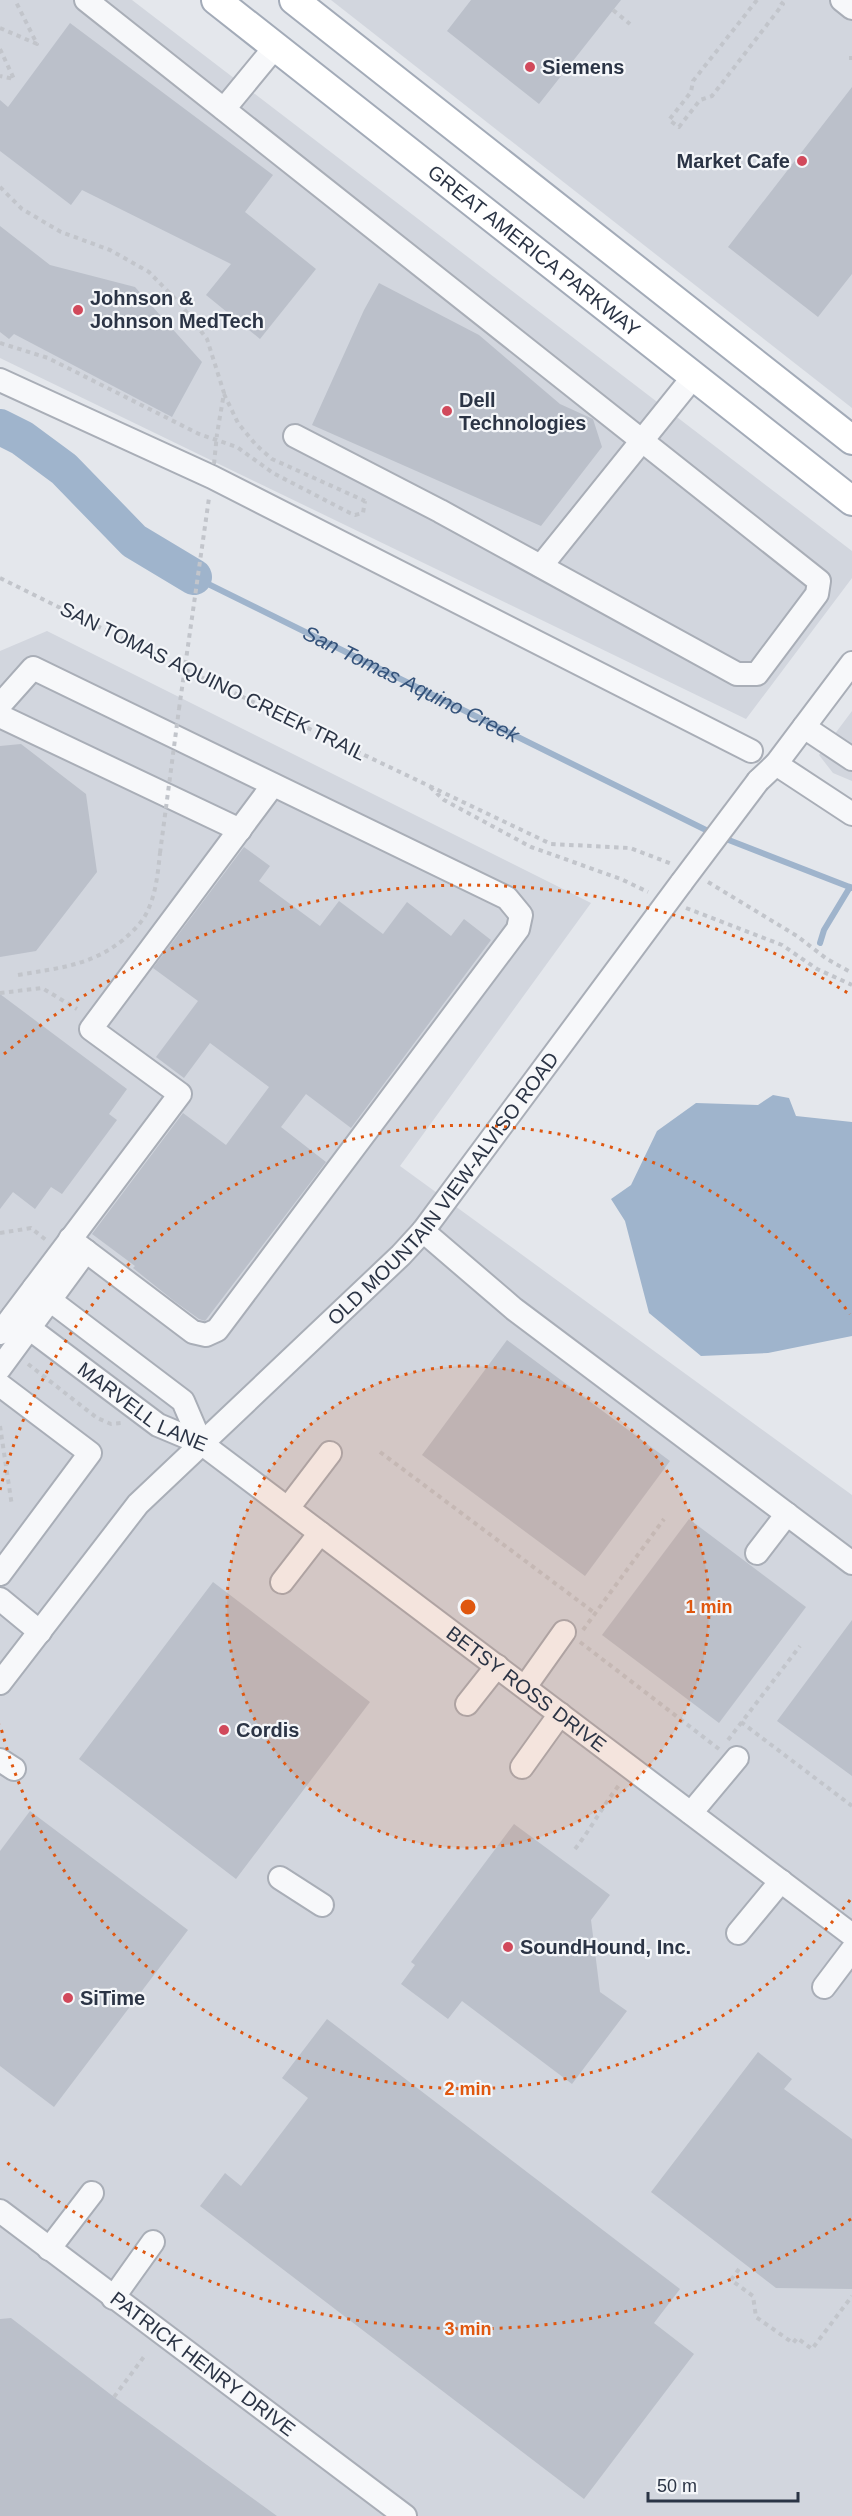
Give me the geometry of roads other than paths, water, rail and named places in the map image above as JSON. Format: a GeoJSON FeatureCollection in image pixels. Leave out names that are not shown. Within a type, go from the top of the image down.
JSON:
{"type":"FeatureCollection","features":[{"type":"Feature","properties":{"kind":"main road","name":"GREAT AMERICA PARKWAY"},"geometry":{"type":"LineString","coordinates":[[216,0],[852,501]]}},
{"type":"Feature","properties":{"kind":"main road"},"geometry":{"type":"LineString","coordinates":[[294,0],[852,440]]}},
{"type":"Feature","properties":{"kind":"street"},"geometry":{"type":"LineString","coordinates":[[86,0],[819,581],[817,594],[757,674],[736,674],[541,566],[295,436]]}},
{"type":"Feature","properties":{"kind":"street"},"geometry":{"type":"LineString","coordinates":[[842,0],[852,8]]}},
{"type":"Feature","properties":{"kind":"street"},"geometry":{"type":"LineString","coordinates":[[224,109],[275,47]]}},
{"type":"Feature","properties":{"kind":"street"},"geometry":{"type":"LineString","coordinates":[[541,566],[694,376]]}},
{"type":"Feature","properties":{"kind":"street"},"geometry":{"type":"LineString","coordinates":[[0,380],[212,477],[751,751]]}},
{"type":"Feature","properties":{"kind":"street","name":"OLD MOUNTAIN VIEW-ALVISO ROAD"},"geometry":{"type":"LineString","coordinates":[[0,1683],[138,1504],[393,1263],[423,1231],[669,902],[686,875],[758,781],[776,764],[852,663]]}},
{"type":"Feature","properties":{"kind":"street"},"geometry":{"type":"LineString","coordinates":[[0,705],[33,668],[507,898],[521,915],[518,929],[217,1330],[206,1335],[193,1332],[68,1244]]}},
{"type":"Feature","properties":{"kind":"street"},"geometry":{"type":"LineString","coordinates":[[0,716],[240,830]]}},
{"type":"Feature","properties":{"kind":"street"},"geometry":{"type":"LineString","coordinates":[[804,727],[852,759]]}},
{"type":"Feature","properties":{"kind":"street"},"geometry":{"type":"LineString","coordinates":[[776,764],[852,814]]}},
{"type":"Feature","properties":{"kind":"street"},"geometry":{"type":"LineString","coordinates":[[0,1574],[90,1453],[1,1380],[14,1326],[42,1294],[68,1244],[180,1094],[91,1029],[273,785]]}},
{"type":"Feature","properties":{"kind":"street"},"geometry":{"type":"LineString","coordinates":[[423,1231],[514,1309],[852,1563]]}},
{"type":"Feature","properties":{"kind":"street","name":"MARVELL LANE"},"geometry":{"type":"LineString","coordinates":[[42,1294],[183,1401],[201,1443]]}},
{"type":"Feature","properties":{"kind":"street","name":"MARVELL LANE"},"geometry":{"type":"LineString","coordinates":[[14,1326],[158,1425],[201,1443]]}},
{"type":"Feature","properties":{"kind":"street","name":"BETSY ROSS DRIVE"},"geometry":{"type":"LineString","coordinates":[[201,1443],[852,1935]]}},
{"type":"Feature","properties":{"kind":"street"},"geometry":{"type":"LineString","coordinates":[[288,1508],[330,1453]]}},
{"type":"Feature","properties":{"kind":"street"},"geometry":{"type":"LineString","coordinates":[[757,1553],[787,1514]]}},
{"type":"Feature","properties":{"kind":"street"},"geometry":{"type":"LineString","coordinates":[[282,1582],[320,1533]]}},
{"type":"Feature","properties":{"kind":"street"},"geometry":{"type":"LineString","coordinates":[[0,1599],[40,1632]]}},
{"type":"Feature","properties":{"kind":"street"},"geometry":{"type":"LineString","coordinates":[[525,1687],[574,1634]]}},
{"type":"Feature","properties":{"kind":"street"},"geometry":{"type":"LineString","coordinates":[[467,1704],[497,1666]]}},
{"type":"Feature","properties":{"kind":"street"},"geometry":{"type":"LineString","coordinates":[[522,1767],[560,1714]]}},
{"type":"Feature","properties":{"kind":"street"},"geometry":{"type":"LineString","coordinates":[[692,1814],[728,1749]]}},
{"type":"Feature","properties":{"kind":"street"},"geometry":{"type":"LineString","coordinates":[[280,1878],[322,1905]]}},
{"type":"Feature","properties":{"kind":"street"},"geometry":{"type":"LineString","coordinates":[[738,1933],[781,1881]]}},
{"type":"Feature","properties":{"kind":"street"},"geometry":{"type":"LineString","coordinates":[[824,1987],[852,1950]]}},
{"type":"Feature","properties":{"kind":"street"},"geometry":{"type":"LineString","coordinates":[[49,2249],[92,2193]]}},
{"type":"Feature","properties":{"kind":"street","name":"PATRICK HENRY DRIVE"},"geometry":{"type":"LineString","coordinates":[[0,2211],[405,2516]]}},
{"type":"Feature","properties":{"kind":"street"},"geometry":{"type":"LineString","coordinates":[[114,2298],[153,2242]]}},
{"type":"Feature","properties":{"kind":"water"},"geometry":{"type":"Polygon","coordinates":[[[773,1095],[789,1098],[796,1116],[852,1122],[852,1336],[768,1353],[701,1356],[649,1313],[625,1221],[611,1199],[631,1185],[657,1131],[696,1103],[758,1105],[773,1095]]]}},
{"type":"Feature","properties":{"kind":"waterway","name":"San Tomas Aquino Creek"},"geometry":{"type":"LineString","coordinates":[[0,427],[22,438],[64,469],[134,541],[194,577]]}},
{"type":"Feature","properties":{"kind":"waterway","name":"San Tomas Aquino Creek"},"geometry":{"type":"LineString","coordinates":[[194,577],[712,833]]}},
{"type":"Feature","properties":{"kind":"waterway","name":"San Tomas Aquino Creek"},"geometry":{"type":"LineString","coordinates":[[721,837],[852,888]]}},
{"type":"Feature","properties":{"kind":"waterway"},"geometry":{"type":"LineString","coordinates":[[820,943],[824,930],[850,887]]}},
{"type":"Feature","properties":{"kind":"place","name":"Siemens"},"geometry":{"type":"Point","coordinates":[530,67]}},
{"type":"Feature","properties":{"kind":"place","name":"Market Cafe"},"geometry":{"type":"Point","coordinates":[802,161]}},
{"type":"Feature","properties":{"kind":"place","name":"Johnson & Johnson MedTech"},"geometry":{"type":"Point","coordinates":[78,310]}},
{"type":"Feature","properties":{"kind":"place","name":"Dell Technologies"},"geometry":{"type":"Point","coordinates":[447,411]}},
{"type":"Feature","properties":{"kind":"place","name":"Cordis"},"geometry":{"type":"Point","coordinates":[224,1730]}},
{"type":"Feature","properties":{"kind":"place","name":"SoundHound, Inc."},"geometry":{"type":"Point","coordinates":[508,1947]}},
{"type":"Feature","properties":{"kind":"place","name":"SiTime"},"geometry":{"type":"Point","coordinates":[68,1998]}}]}
